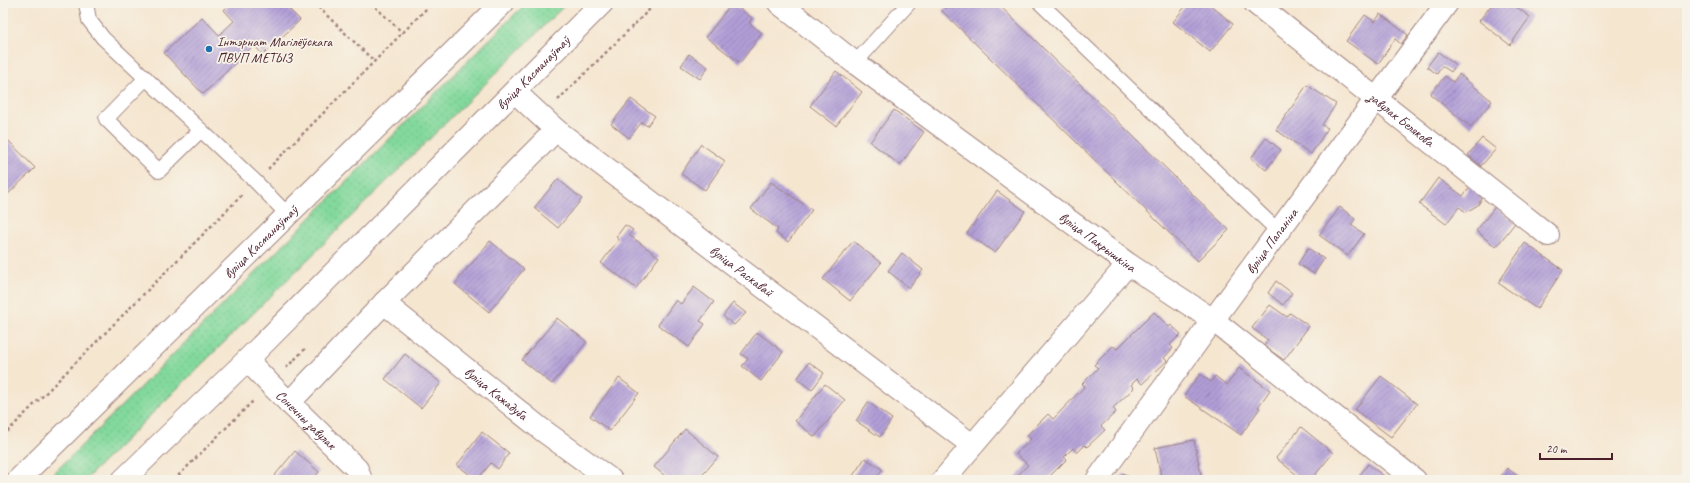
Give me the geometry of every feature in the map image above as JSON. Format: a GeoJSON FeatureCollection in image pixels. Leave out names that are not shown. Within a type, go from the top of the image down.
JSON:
{"type":"FeatureCollection","features":[{"type":"Feature","properties":{"kind":"street","name":"вуліца Касманаўтаў"},"geometry":{"type":"LineString","coordinates":[[18,480],[503,3]]}},
{"type":"Feature","properties":{"kind":"street","name":"вуліца Касманаўтаў"},"geometry":{"type":"LineString","coordinates":[[123,480],[247,360],[602,3]]}},
{"type":"Feature","properties":{"kind":"street","name":"вуліца Пакрышкіна"},"geometry":{"type":"LineString","coordinates":[[779,3],[855,63],[1128,264],[1213,320],[1415,480]]}},
{"type":"Feature","properties":{"kind":"street","name":"завулак Белякова"},"geometry":{"type":"LineString","coordinates":[[1255,3],[1548,235]]}},
{"type":"Feature","properties":{"kind":"street","name":"вуліца Папаніна"},"geometry":{"type":"LineString","coordinates":[[1097,480],[1447,3]]}},
{"type":"Feature","properties":{"kind":"street","name":"вуліца Раскавай"},"geometry":{"type":"LineString","coordinates":[[514,92],[556,130],[972,446]]}},
{"type":"Feature","properties":{"kind":"street"},"geometry":{"type":"LineString","coordinates":[[289,403],[384,303],[556,130]]}},
{"type":"Feature","properties":{"kind":"street"},"geometry":{"type":"LineString","coordinates":[[943,480],[1128,264]]}},
{"type":"Feature","properties":{"kind":"street","name":"вуліца Кажадуба"},"geometry":{"type":"LineString","coordinates":[[384,303],[541,430],[611,480]]}},
{"type":"Feature","properties":{"kind":"street","name":"Сонечны завулак"},"geometry":{"type":"LineString","coordinates":[[247,360],[357,469],[361,480]]}},
{"type":"Feature","properties":{"kind":"lane"},"geometry":{"type":"LineString","coordinates":[[86,3],[89,20],[103,38],[256,182],[287,214]]}},
{"type":"Feature","properties":{"kind":"lane"},"geometry":{"type":"LineString","coordinates":[[855,63],[909,3]]}},
{"type":"Feature","properties":{"kind":"lane"},"geometry":{"type":"LineString","coordinates":[[1040,3],[1279,232]]}},
{"type":"Feature","properties":{"kind":"lane"},"geometry":{"type":"LineString","coordinates":[[146,78],[106,119],[160,171],[201,130]]}},
{"type":"Feature","properties":{"kind":"path"},"geometry":{"type":"LineString","coordinates":[[314,3],[374,61]]}},
{"type":"Feature","properties":{"kind":"path"},"geometry":{"type":"LineString","coordinates":[[371,3],[402,33]]}},
{"type":"Feature","properties":{"kind":"path"},"geometry":{"type":"LineString","coordinates":[[3,436],[432,3]]}},
{"type":"Feature","properties":{"kind":"green space"},"geometry":{"type":"Polygon","coordinates":[[[526,3],[567,3],[85,480],[47,480],[526,3]]]}},
{"type":"Feature","properties":{"kind":"building","name":"Інтэрнат Магілёўскага ПВУП МЕТЫЗ"},"geometry":{"type":"Polygon","coordinates":[[[231,3],[283,3],[300,20],[263,55],[254,45],[203,94],[164,53],[202,17],[219,35],[234,21],[224,10],[231,3]]]}},
{"type":"Feature","properties":{"kind":"building"},"geometry":{"type":"Polygon","coordinates":[[[732,3],[752,18],[749,23],[762,33],[740,63],[706,37],[732,3]]]}},
{"type":"Feature","properties":{"kind":"building"},"geometry":{"type":"Polygon","coordinates":[[[950,3],[997,3],[1229,230],[1198,261],[942,11],[950,3]]]}},
{"type":"Feature","properties":{"kind":"building"},"geometry":{"type":"Polygon","coordinates":[[[1188,3],[1208,3],[1233,24],[1210,52],[1173,22],[1188,3]]]}},
{"type":"Feature","properties":{"kind":"building"},"geometry":{"type":"Polygon","coordinates":[[[1493,3],[1511,3],[1530,17],[1510,45],[1479,21],[1493,3]]]}},
{"type":"Feature","properties":{"kind":"building"},"geometry":{"type":"Polygon","coordinates":[[[1380,14],[1408,35],[1401,44],[1395,39],[1378,64],[1346,41],[1365,15],[1375,22],[1380,14]]]}},
{"type":"Feature","properties":{"kind":"building"},"geometry":{"type":"Polygon","coordinates":[[[1438,52],[1456,65],[1451,72],[1442,66],[1437,74],[1427,67],[1438,52]]]}},
{"type":"Feature","properties":{"kind":"building"},"geometry":{"type":"Polygon","coordinates":[[[689,54],[708,67],[700,79],[681,66],[689,54]]]}},
{"type":"Feature","properties":{"kind":"building"},"geometry":{"type":"Polygon","coordinates":[[[836,71],[862,92],[836,126],[810,106],[836,71]]]}},
{"type":"Feature","properties":{"kind":"building"},"geometry":{"type":"Polygon","coordinates":[[[1459,74],[1492,101],[1471,127],[1430,94],[1445,76],[1453,82],[1459,74]]]}},
{"type":"Feature","properties":{"kind":"building"},"geometry":{"type":"Polygon","coordinates":[[[1307,85],[1336,104],[1322,125],[1328,128],[1311,154],[1276,130],[1307,85]]]}},
{"type":"Feature","properties":{"kind":"building"},"geometry":{"type":"Polygon","coordinates":[[[631,99],[655,116],[647,126],[642,122],[629,138],[611,124],[631,99]]]}},
{"type":"Feature","properties":{"kind":"building"},"geometry":{"type":"Polygon","coordinates":[[[894,110],[924,132],[900,165],[870,142],[894,110]]]}},
{"type":"Feature","properties":{"kind":"building"},"geometry":{"type":"Polygon","coordinates":[[[3,135],[35,168],[3,199],[3,135]]]}},
{"type":"Feature","properties":{"kind":"building"},"geometry":{"type":"Polygon","coordinates":[[[1266,138],[1281,150],[1266,170],[1251,158],[1266,138]]]}},
{"type":"Feature","properties":{"kind":"building"},"geometry":{"type":"Polygon","coordinates":[[[1482,138],[1496,149],[1481,166],[1468,155],[1482,138]]]}},
{"type":"Feature","properties":{"kind":"building"},"geometry":{"type":"Polygon","coordinates":[[[701,144],[725,161],[705,190],[681,174],[701,144]]]}},
{"type":"Feature","properties":{"kind":"building"},"geometry":{"type":"Polygon","coordinates":[[[1438,178],[1463,196],[1471,185],[1484,195],[1478,205],[1466,212],[1459,207],[1446,224],[1419,204],[1438,178]]]}},
{"type":"Feature","properties":{"kind":"building"},"geometry":{"type":"Polygon","coordinates":[[[558,179],[582,199],[558,228],[534,208],[558,179]]]}},
{"type":"Feature","properties":{"kind":"building"},"geometry":{"type":"Polygon","coordinates":[[[771,182],[812,210],[788,242],[776,233],[778,229],[751,209],[771,182]]]}},
{"type":"Feature","properties":{"kind":"building"},"geometry":{"type":"Polygon","coordinates":[[[997,191],[1025,211],[995,253],[967,233],[997,191]]]}},
{"type":"Feature","properties":{"kind":"building"},"geometry":{"type":"Polygon","coordinates":[[[1340,207],[1355,219],[1351,225],[1364,234],[1348,256],[1319,235],[1340,207]]]}},
{"type":"Feature","properties":{"kind":"building"},"geometry":{"type":"Polygon","coordinates":[[[1495,207],[1515,223],[1496,247],[1476,231],[1495,207]]]}},
{"type":"Feature","properties":{"kind":"building"},"geometry":{"type":"Polygon","coordinates":[[[625,225],[633,230],[629,235],[659,257],[636,288],[601,263],[619,239],[616,237],[625,225]]]}},
{"type":"Feature","properties":{"kind":"building"},"geometry":{"type":"Polygon","coordinates":[[[490,241],[524,269],[489,312],[455,284],[490,241]]]}},
{"type":"Feature","properties":{"kind":"building"},"geometry":{"type":"Polygon","coordinates":[[[853,241],[881,263],[850,301],[823,279],[853,241]]]}},
{"type":"Feature","properties":{"kind":"building"},"geometry":{"type":"Polygon","coordinates":[[[1525,243],[1563,270],[1537,309],[1498,283],[1525,243]]]}},
{"type":"Feature","properties":{"kind":"building"},"geometry":{"type":"Polygon","coordinates":[[[1308,248],[1324,259],[1314,274],[1298,264],[1308,248]]]}},
{"type":"Feature","properties":{"kind":"building"},"geometry":{"type":"Polygon","coordinates":[[[902,253],[923,270],[909,288],[888,271],[902,253]]]}},
{"type":"Feature","properties":{"kind":"building"},"geometry":{"type":"Polygon","coordinates":[[[1276,281],[1292,293],[1283,305],[1268,293],[1276,281]]]}},
{"type":"Feature","properties":{"kind":"building"},"geometry":{"type":"Polygon","coordinates":[[[694,287],[714,302],[700,321],[705,324],[689,347],[658,325],[676,300],[681,304],[694,287]]]}},
{"type":"Feature","properties":{"kind":"building"},"geometry":{"type":"Polygon","coordinates":[[[733,303],[746,313],[734,325],[723,316],[733,303]]]}},
{"type":"Feature","properties":{"kind":"building"},"geometry":{"type":"Polygon","coordinates":[[[1270,305],[1287,317],[1290,313],[1309,326],[1284,360],[1264,346],[1268,340],[1252,328],[1270,305]]]}},
{"type":"Feature","properties":{"kind":"building"},"geometry":{"type":"Polygon","coordinates":[[[1154,312],[1169,327],[1171,325],[1181,334],[1170,345],[1173,348],[1164,358],[1167,361],[1142,384],[1137,379],[1131,385],[1134,388],[1113,408],[1116,412],[1101,426],[1105,430],[1087,447],[1085,445],[1077,453],[1073,448],[1064,457],[1067,459],[1046,480],[1013,480],[1028,465],[1016,454],[1031,439],[1027,435],[1048,414],[1053,419],[1085,386],[1082,384],[1098,368],[1094,365],[1113,346],[1117,349],[1154,312]]]}},
{"type":"Feature","properties":{"kind":"building"},"geometry":{"type":"Polygon","coordinates":[[[557,318],[587,342],[552,384],[522,360],[557,318]]]}},
{"type":"Feature","properties":{"kind":"building"},"geometry":{"type":"Polygon","coordinates":[[[757,332],[783,352],[761,381],[742,366],[748,359],[741,354],[757,332]]]}},
{"type":"Feature","properties":{"kind":"building"},"geometry":{"type":"Polygon","coordinates":[[[405,354],[441,383],[421,408],[385,379],[405,354]]]}},
{"type":"Feature","properties":{"kind":"building"},"geometry":{"type":"Polygon","coordinates":[[[809,362],[824,373],[812,390],[797,379],[809,362]]]}},
{"type":"Feature","properties":{"kind":"building"},"geometry":{"type":"Polygon","coordinates":[[[1239,368],[1270,390],[1258,407],[1260,408],[1241,435],[1184,396],[1200,374],[1211,382],[1215,376],[1227,385],[1239,368]]]}},
{"type":"Feature","properties":{"kind":"building"},"geometry":{"type":"Polygon","coordinates":[[[1381,376],[1417,404],[1391,437],[1355,410],[1381,376]]]}},
{"type":"Feature","properties":{"kind":"building"},"geometry":{"type":"Polygon","coordinates":[[[619,378],[639,393],[610,431],[590,416],[619,378]]]}},
{"type":"Feature","properties":{"kind":"building"},"geometry":{"type":"Polygon","coordinates":[[[825,384],[845,400],[815,437],[795,421],[825,384]]]}},
{"type":"Feature","properties":{"kind":"building"},"geometry":{"type":"Polygon","coordinates":[[[868,402],[892,419],[880,437],[856,421],[868,402]]]}},
{"type":"Feature","properties":{"kind":"building"},"geometry":{"type":"Polygon","coordinates":[[[1301,427],[1333,453],[1311,480],[1303,480],[1276,458],[1301,427]]]}},
{"type":"Feature","properties":{"kind":"building"},"geometry":{"type":"Polygon","coordinates":[[[685,429],[718,457],[698,480],[670,480],[654,467],[685,429]]]}},
{"type":"Feature","properties":{"kind":"building"},"geometry":{"type":"Polygon","coordinates":[[[482,432],[509,453],[498,469],[491,463],[477,480],[457,465],[482,432]]]}},
{"type":"Feature","properties":{"kind":"building"},"geometry":{"type":"Polygon","coordinates":[[[1194,440],[1202,480],[1162,480],[1155,448],[1194,440]]]}},
{"type":"Feature","properties":{"kind":"building"},"geometry":{"type":"Polygon","coordinates":[[[295,451],[319,472],[312,480],[271,480],[295,451]]]}},
{"type":"Feature","properties":{"kind":"building"},"geometry":{"type":"Polygon","coordinates":[[[865,458],[882,469],[875,480],[850,480],[865,458]]]}},
{"type":"Feature","properties":{"kind":"building"},"geometry":{"type":"Polygon","coordinates":[[[1368,464],[1389,480],[1356,480],[1368,464]]]}},
{"type":"Feature","properties":{"kind":"building"},"geometry":{"type":"Polygon","coordinates":[[[1507,468],[1523,480],[1498,480],[1507,468]]]}},
{"type":"Feature","properties":{"kind":"building"},"geometry":{"type":"Polygon","coordinates":[[[1123,473],[1134,480],[1118,480],[1123,473]]]}},
{"type":"Feature","properties":{"kind":"place","name":"Інтэрнат Магілёўскага ПВУП МЕТЫЗ"},"geometry":{"type":"Point","coordinates":[209,49]}}]}
